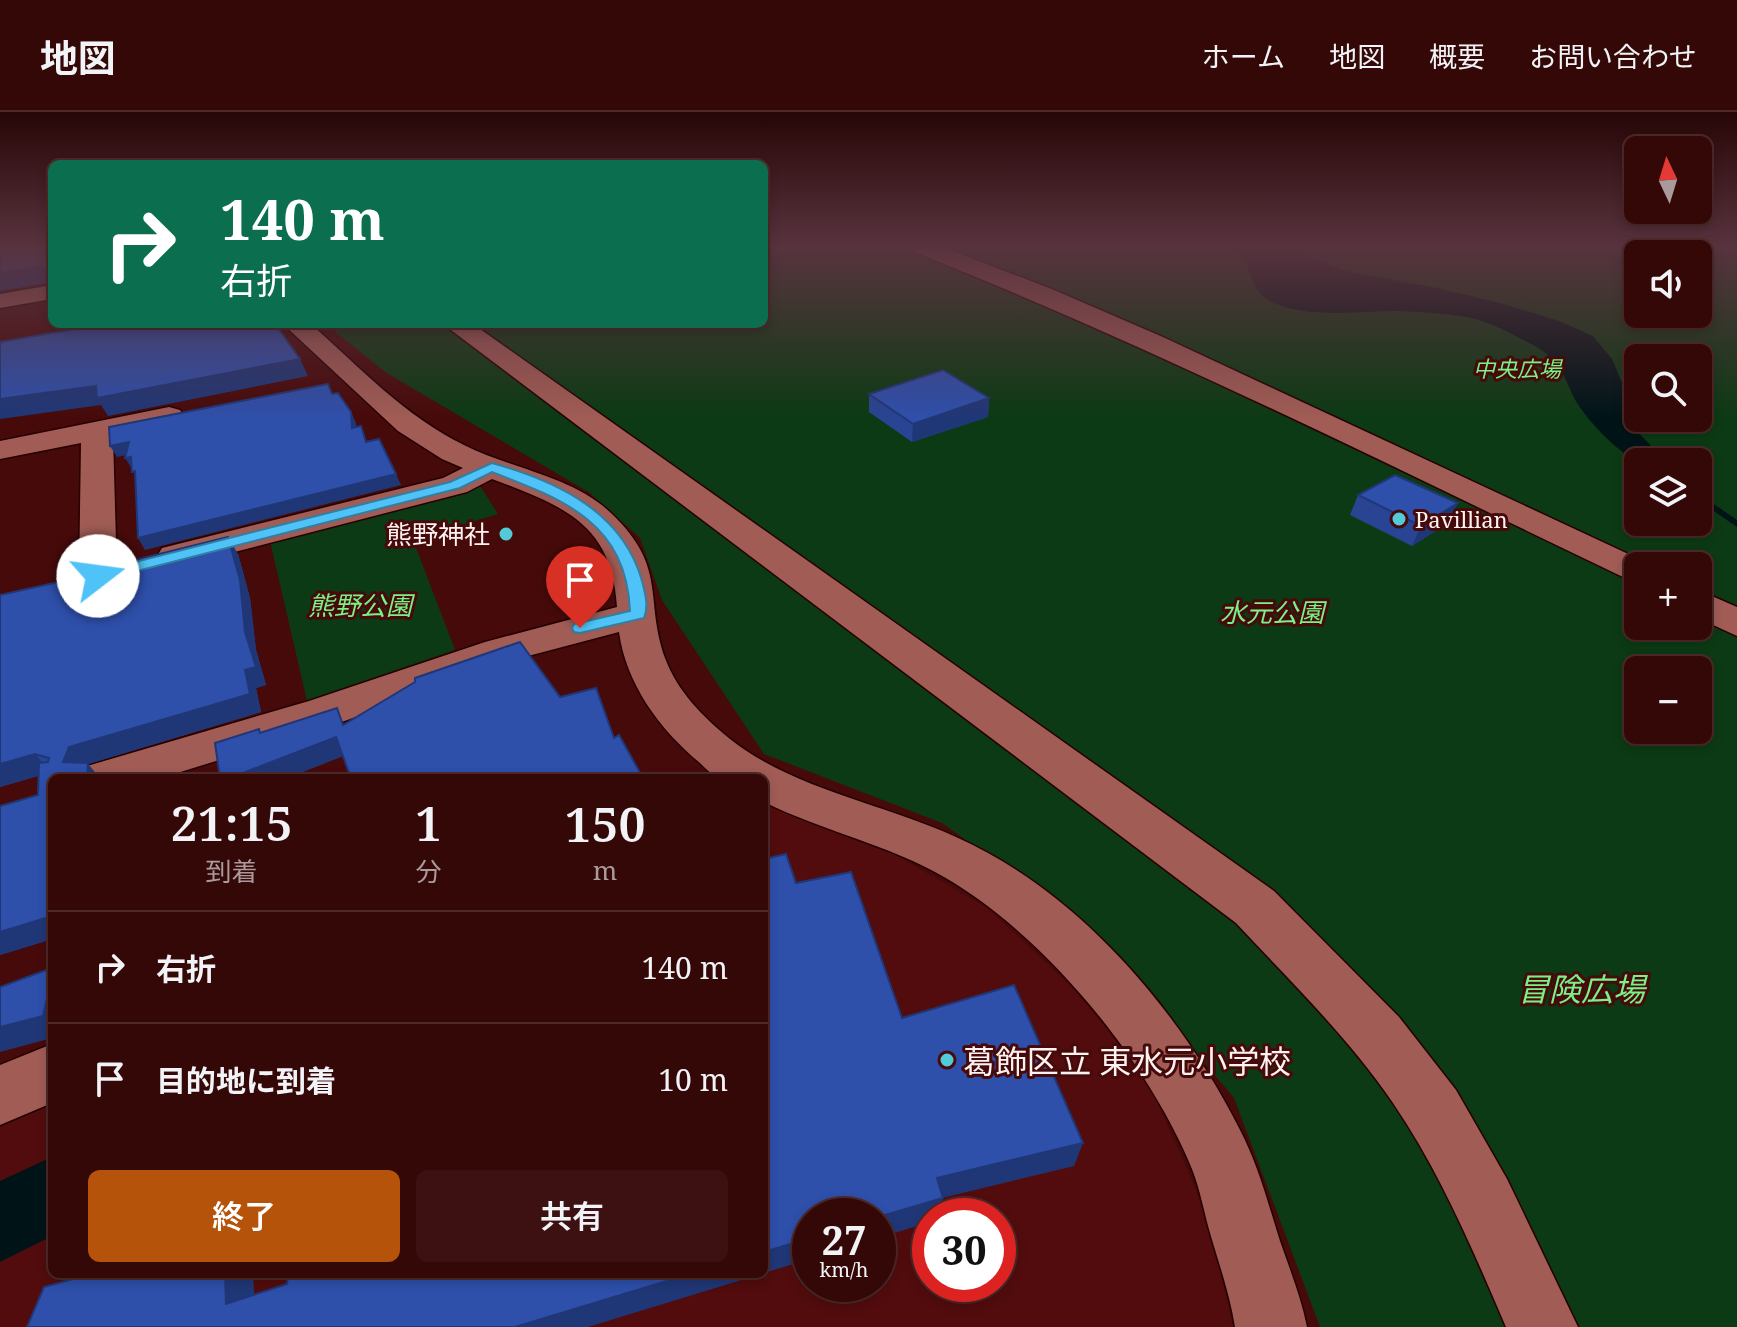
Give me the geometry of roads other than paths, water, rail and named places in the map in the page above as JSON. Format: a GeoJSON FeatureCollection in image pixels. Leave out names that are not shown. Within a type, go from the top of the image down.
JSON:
{"type":"FeatureCollection","features":[{"type":"Feature","properties":{"kind":"street"},"geometry":{"type":"LineString","coordinates":[[1067,305],[1624,563]]}},
{"type":"Feature","properties":{"kind":"street"},"geometry":{"type":"LineString","coordinates":[[299,328],[341,381],[429,439],[568,499],[608,528],[628,557],[637,593],[645,657],[664,697],[695,731],[749,774]]}},
{"type":"Feature","properties":{"kind":"street"},"geometry":{"type":"LineString","coordinates":[[461,328],[1255,907],[1365,1019],[1416,1084],[1476,1184],[1542,1327]]}},
{"type":"Feature","properties":{"kind":"street"},"geometry":{"type":"LineString","coordinates":[[0,450],[191,411]]}},
{"type":"Feature","properties":{"kind":"street"},"geometry":{"type":"LineString","coordinates":[[97,430],[110,573],[455,485],[492,467]]}},
{"type":"Feature","properties":{"kind":"street"},"geometry":{"type":"LineString","coordinates":[[1712,610],[1737,623]]}},
{"type":"Feature","properties":{"kind":"street"},"geometry":{"type":"LineString","coordinates":[[117,774],[324,712],[499,651],[638,614]]}},
{"type":"Feature","properties":{"kind":"street"},"geometry":{"type":"LineString","coordinates":[[768,785],[961,862],[1012,895],[1067,944],[1112,992],[1181,1087],[1219,1156],[1271,1327]]}},
{"type":"Feature","properties":{"kind":"street"},"geometry":{"type":"LineString","coordinates":[[0,1095],[48,1075]]}},
{"type":"Feature","properties":{"kind":"waterway"},"geometry":{"type":"LineString","coordinates":[[1712,506],[1737,524]]}},
{"type":"Feature","properties":{"kind":"place","name":"Pavillian"},"geometry":{"type":"Point","coordinates":[1399,519]}},
{"type":"Feature","properties":{"kind":"place","name":"熊野神社"},"geometry":{"type":"Point","coordinates":[506,534]}},
{"type":"Feature","properties":{"kind":"place","name":"葛飾区立 東水元小学校"},"geometry":{"type":"Point","coordinates":[947,1060]}},
{"type":"Feature","properties":{"kind":"park label","name":"中央広場"},"geometry":{"type":"Point","coordinates":[1517,368]}},
{"type":"Feature","properties":{"kind":"park label","name":"熊野公園"},"geometry":{"type":"Point","coordinates":[360,605]}},
{"type":"Feature","properties":{"kind":"park label","name":"水元公園"},"geometry":{"type":"Point","coordinates":[1272,612]}},
{"type":"Feature","properties":{"kind":"park label","name":"冒険広場"},"geometry":{"type":"Point","coordinates":[1581,988]}}]}
